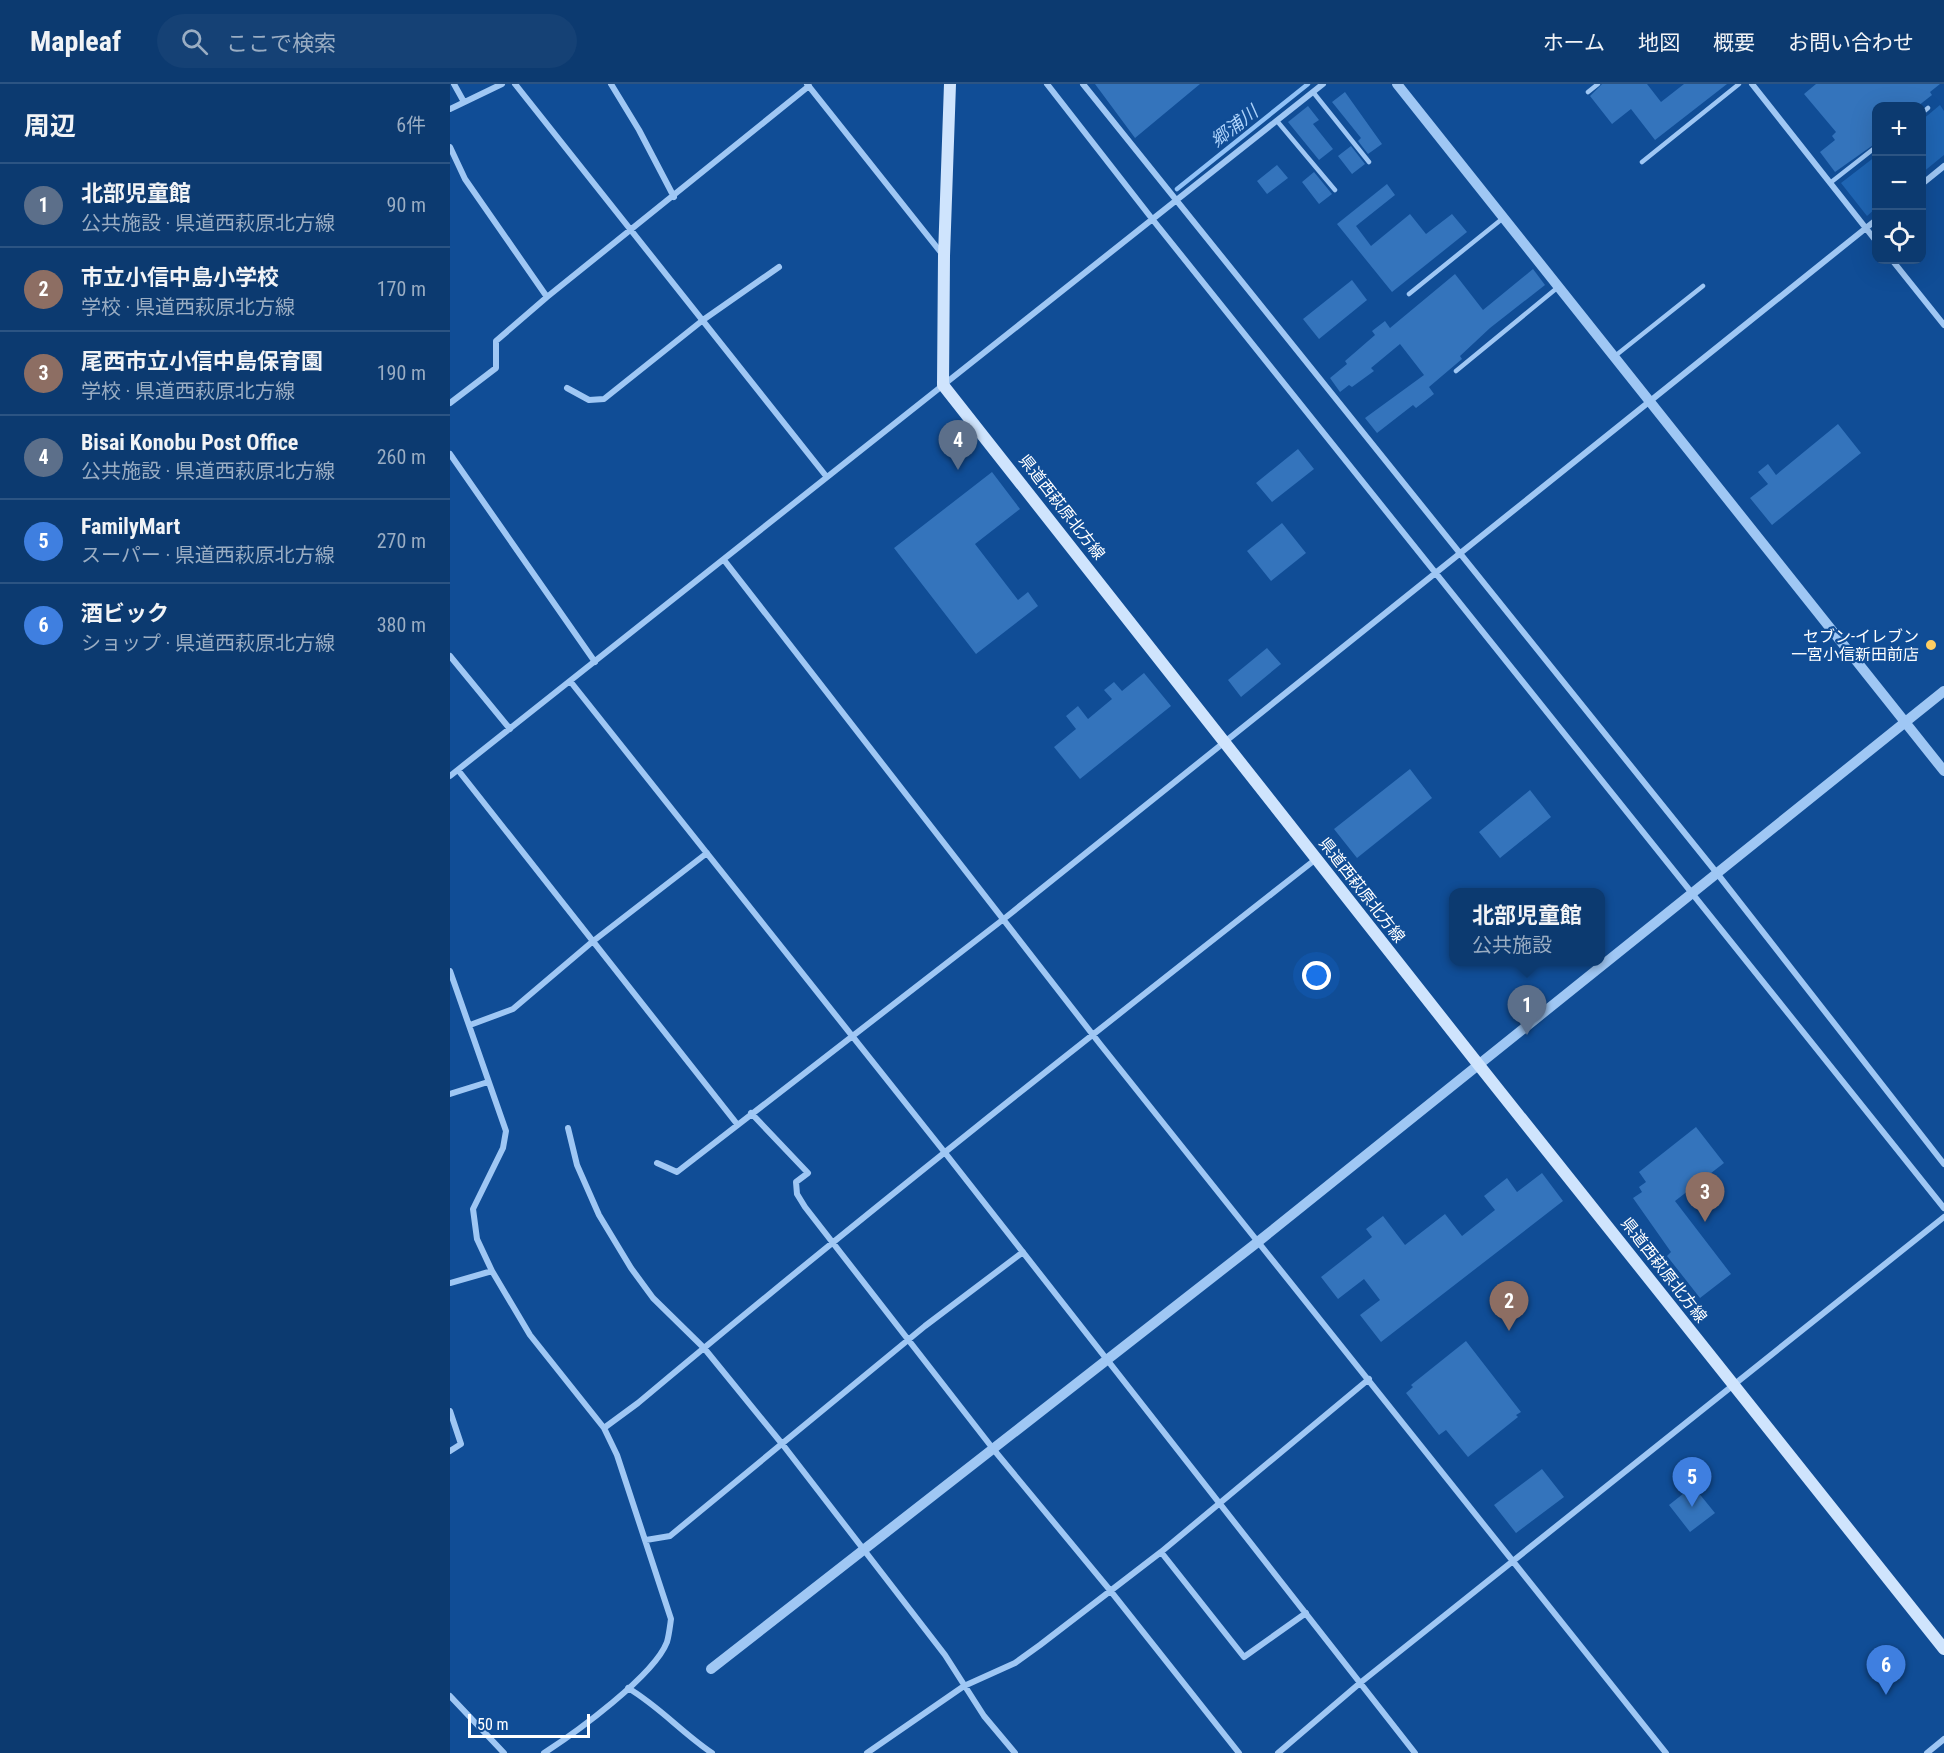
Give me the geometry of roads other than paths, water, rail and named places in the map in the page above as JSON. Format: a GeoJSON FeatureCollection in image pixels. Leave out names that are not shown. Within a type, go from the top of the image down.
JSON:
{"type":"FeatureCollection","features":[{"type":"Feature","properties":{"kind":"main road"},"geometry":{"type":"LineString","coordinates":[[944,385],[944,256],[950,84]]}},
{"type":"Feature","properties":{"kind":"main road","name":"県道西萩原北方線"},"geometry":{"type":"LineString","coordinates":[[944,385],[1478,1064],[1944,1649]]}},
{"type":"Feature","properties":{"kind":"street"},"geometry":{"type":"LineString","coordinates":[[454,84],[464,102]]}},
{"type":"Feature","properties":{"kind":"street"},"geometry":{"type":"LineString","coordinates":[[450,109],[502,84]]}},
{"type":"Feature","properties":{"kind":"street"},"geometry":{"type":"LineString","coordinates":[[515,84],[826,476]]}},
{"type":"Feature","properties":{"kind":"street"},"geometry":{"type":"LineString","coordinates":[[611,84],[674,197]]}},
{"type":"Feature","properties":{"kind":"street"},"geometry":{"type":"LineString","coordinates":[[1047,84],[1152,220],[1944,1208]]}},
{"type":"Feature","properties":{"kind":"street"},"geometry":{"type":"LineString","coordinates":[[1083,84],[1459,555],[1716,872],[1944,1164]]}},
{"type":"Feature","properties":{"kind":"street"},"geometry":{"type":"LineString","coordinates":[[450,776],[1323,84]]}},
{"type":"Feature","properties":{"kind":"street"},"geometry":{"type":"LineString","coordinates":[[1397,84],[1944,771]]}},
{"type":"Feature","properties":{"kind":"street"},"geometry":{"type":"LineString","coordinates":[[1752,84],[1872,236]]}},
{"type":"Feature","properties":{"kind":"street"},"geometry":{"type":"LineString","coordinates":[[450,403],[496,368],[496,341],[808,85],[944,256]]}},
{"type":"Feature","properties":{"kind":"street"},"geometry":{"type":"LineString","coordinates":[[450,147],[465,179],[547,297]]}},
{"type":"Feature","properties":{"kind":"street"},"geometry":{"type":"LineString","coordinates":[[1926,181],[1944,166]]}},
{"type":"Feature","properties":{"kind":"street"},"geometry":{"type":"LineString","coordinates":[[657,1163],[677,1172],[1005,918],[1872,223]]}},
{"type":"Feature","properties":{"kind":"street"},"geometry":{"type":"LineString","coordinates":[[1895,264],[1944,325]]}},
{"type":"Feature","properties":{"kind":"street"},"geometry":{"type":"LineString","coordinates":[[567,388],[589,400],[604,399],[702,320],[779,267]]}},
{"type":"Feature","properties":{"kind":"street"},"geometry":{"type":"LineString","coordinates":[[450,454],[595,662]]}},
{"type":"Feature","properties":{"kind":"street"},"geometry":{"type":"LineString","coordinates":[[724,560],[1094,1035],[1666,1753]]}},
{"type":"Feature","properties":{"kind":"street"},"geometry":{"type":"LineString","coordinates":[[450,656],[510,729]]}},
{"type":"Feature","properties":{"kind":"street"},"geometry":{"type":"LineString","coordinates":[[570,681],[946,1154],[1415,1753]]}},
{"type":"Feature","properties":{"kind":"street"},"geometry":{"type":"LineString","coordinates":[[1605,964],[1694,894],[1716,872],[1944,691]]}},
{"type":"Feature","properties":{"kind":"street"},"geometry":{"type":"LineString","coordinates":[[458,770],[737,1124]]}},
{"type":"Feature","properties":{"kind":"street"},"geometry":{"type":"LineString","coordinates":[[470,1025],[513,1009],[592,942],[707,853]]}},
{"type":"Feature","properties":{"kind":"street"},"geometry":{"type":"LineString","coordinates":[[604,1428],[833,1240],[946,1154],[1316,858]]}},
{"type":"Feature","properties":{"kind":"street"},"geometry":{"type":"LineString","coordinates":[[711,1669],[994,1450],[1603,966]]}},
{"type":"Feature","properties":{"kind":"street"},"geometry":{"type":"LineString","coordinates":[[450,970],[506,1131],[503,1148],[473,1209],[477,1239],[492,1271],[530,1335],[604,1428],[617,1455],[671,1619],[667,1642],[652,1664],[628,1688],[572,1735],[543,1753]]}},
{"type":"Feature","properties":{"kind":"street"},"geometry":{"type":"LineString","coordinates":[[450,1094],[488,1082]]}},
{"type":"Feature","properties":{"kind":"street"},"geometry":{"type":"LineString","coordinates":[[751,1113],[808,1173],[796,1182],[797,1194],[908,1340],[1239,1753]]}},
{"type":"Feature","properties":{"kind":"street"},"geometry":{"type":"LineString","coordinates":[[568,1128],[577,1165],[599,1215],[631,1268],[653,1298],[704,1348],[783,1445],[945,1654],[984,1716],[1015,1753]]}},
{"type":"Feature","properties":{"kind":"street"},"geometry":{"type":"LineString","coordinates":[[1278,1753],[1360,1683],[1944,1217]]}},
{"type":"Feature","properties":{"kind":"street"},"geometry":{"type":"LineString","coordinates":[[646,1540],[670,1536],[908,1340],[1023,1252]]}},
{"type":"Feature","properties":{"kind":"street"},"geometry":{"type":"LineString","coordinates":[[450,1283],[492,1271]]}},
{"type":"Feature","properties":{"kind":"street"},"geometry":{"type":"LineString","coordinates":[[867,1753],[964,1686],[1015,1663],[1109,1589],[1161,1552],[1369,1379]]}},
{"type":"Feature","properties":{"kind":"street"},"geometry":{"type":"LineString","coordinates":[[450,1411],[461,1444],[450,1451]]}},
{"type":"Feature","properties":{"kind":"street"},"geometry":{"type":"LineString","coordinates":[[1161,1552],[1244,1657],[1306,1613]]}},
{"type":"Feature","properties":{"kind":"street"},"geometry":{"type":"LineString","coordinates":[[628,1688],[656,1705],[690,1738],[712,1753]]}},
{"type":"Feature","properties":{"kind":"street"},"geometry":{"type":"LineString","coordinates":[[450,1696],[504,1753]]}},
{"type":"Feature","properties":{"kind":"street"},"geometry":{"type":"LineString","coordinates":[[1927,1753],[1944,1739]]}},
{"type":"Feature","properties":{"kind":"lane"},"geometry":{"type":"LineString","coordinates":[[1588,92],[1598,84]]}},
{"type":"Feature","properties":{"kind":"lane"},"geometry":{"type":"LineString","coordinates":[[1642,162],[1739,84]]}},
{"type":"Feature","properties":{"kind":"lane"},"geometry":{"type":"LineString","coordinates":[[1313,92],[1370,162]]}},
{"type":"Feature","properties":{"kind":"lane"},"geometry":{"type":"LineString","coordinates":[[1277,121],[1335,190]]}},
{"type":"Feature","properties":{"kind":"lane"},"geometry":{"type":"LineString","coordinates":[[1830,183],[1872,150]]}},
{"type":"Feature","properties":{"kind":"lane"},"geometry":{"type":"LineString","coordinates":[[1409,294],[1504,217]]}},
{"type":"Feature","properties":{"kind":"lane"},"geometry":{"type":"LineString","coordinates":[[1456,370],[1559,286]]}},
{"type":"Feature","properties":{"kind":"lane"},"geometry":{"type":"LineString","coordinates":[[1615,356],[1703,286]]}},
{"type":"Feature","properties":{"kind":"waterway","name":"郷浦川"},"geometry":{"type":"LineString","coordinates":[[1177,189],[1308,84]]}},
{"type":"Feature","properties":{"kind":"place","name":"Bisai Konobu Post Office"},"geometry":{"type":"Point","coordinates":[958,470]}},
{"type":"Feature","properties":{"kind":"place","name":"セブン-イレブン 一宮小信新田前店"},"geometry":{"type":"Point","coordinates":[1931,645]}},
{"type":"Feature","properties":{"kind":"place","name":"北部児童館"},"geometry":{"type":"Point","coordinates":[1527,1035]}},
{"type":"Feature","properties":{"kind":"place","name":"尾西市立小信中島保育園"},"geometry":{"type":"Point","coordinates":[1705,1222]}},
{"type":"Feature","properties":{"kind":"place","name":"市立小信中島小学校"},"geometry":{"type":"Point","coordinates":[1509,1331]}},
{"type":"Feature","properties":{"kind":"place","name":"FamilyMart"},"geometry":{"type":"Point","coordinates":[1692,1507]}},
{"type":"Feature","properties":{"kind":"place","name":"酒ビック"},"geometry":{"type":"Point","coordinates":[1886,1695]}}]}
